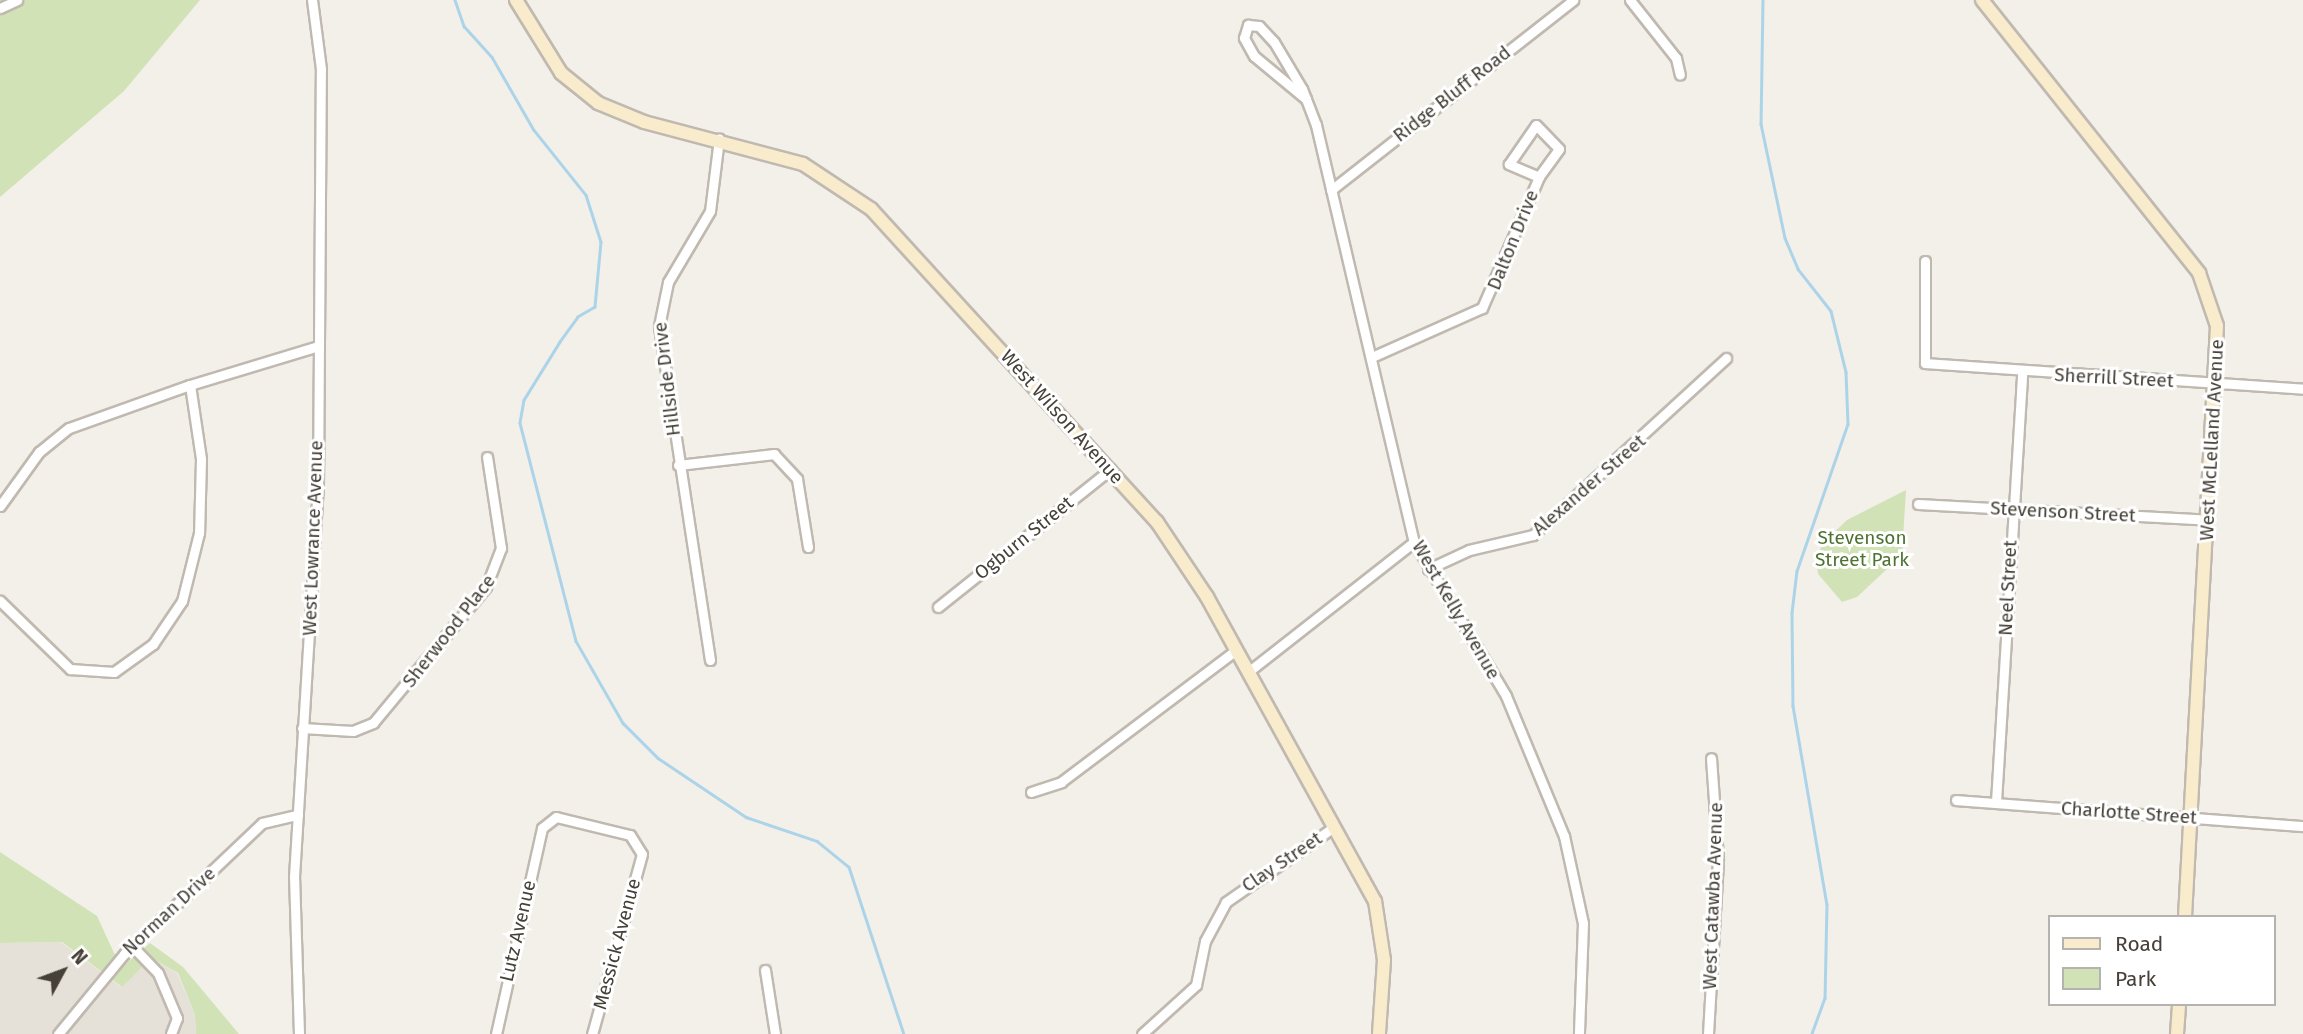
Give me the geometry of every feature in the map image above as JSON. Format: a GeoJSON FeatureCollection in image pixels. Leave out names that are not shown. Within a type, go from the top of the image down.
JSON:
{"type":"FeatureCollection","features":[{"type":"Feature","properties":{"kind":"street"},"geometry":{"type":"LineString","coordinates":[[0,8],[17,0]]}},
{"type":"Feature","properties":{"kind":"street","name":"West Lowrance Avenue"},"geometry":{"type":"LineString","coordinates":[[299,1034],[298,815],[318,510],[315,348],[321,69],[312,0]]}},
{"type":"Feature","properties":{"kind":"street","name":"West Wilson Avenue"},"geometry":{"type":"LineString","coordinates":[[516,0],[561,73],[598,103],[644,122],[719,139],[803,164],[871,209],[1111,469],[1186,562],[1375,901],[1381,928],[1379,1034]]}},
{"type":"Feature","properties":{"kind":"street","name":"Ridge Bluff Road"},"geometry":{"type":"LineString","coordinates":[[1331,190],[1573,0]]}},
{"type":"Feature","properties":{"kind":"street"},"geometry":{"type":"LineString","coordinates":[[1630,0],[1676,58],[1680,75]]}},
{"type":"Feature","properties":{"kind":"street","name":"West McLelland Avenue"},"geometry":{"type":"LineString","coordinates":[[1982,0],[2199,273],[2217,326],[2217,384],[2185,915]]}},
{"type":"Feature","properties":{"kind":"street","name":"West Kelly Avenue"},"geometry":{"type":"LineString","coordinates":[[1306,99],[1254,56],[1243,32],[1248,25],[1268,35],[1306,99],[1374,356],[1414,542],[1506,696],[1564,836],[1583,923],[1580,1034]]}},
{"type":"Feature","properties":{"kind":"street","name":"Dalton Drive"},"geometry":{"type":"LineString","coordinates":[[1374,356],[1482,309],[1539,177],[1559,149],[1536,125],[1509,164],[1539,177]]}},
{"type":"Feature","properties":{"kind":"street","name":"Hillside Drive"},"geometry":{"type":"LineString","coordinates":[[710,660],[678,465],[659,313],[668,282],[710,211],[719,139]]}},
{"type":"Feature","properties":{"kind":"street","name":"Sherrill Street"},"geometry":{"type":"LineString","coordinates":[[1926,261],[1925,363],[2022,373],[2303,389]]}},
{"type":"Feature","properties":{"kind":"street"},"geometry":{"type":"LineString","coordinates":[[0,506],[39,452],[69,428],[190,384],[315,348]]}},
{"type":"Feature","properties":{"kind":"street","name":"Alexander Street"},"geometry":{"type":"LineString","coordinates":[[1428,569],[1469,550],[1533,535],[1726,358]]}},
{"type":"Feature","properties":{"kind":"street","name":"Neel Street"},"geometry":{"type":"LineString","coordinates":[[1996,802],[2022,373]]}},
{"type":"Feature","properties":{"kind":"street"},"geometry":{"type":"LineString","coordinates":[[0,601],[70,669],[114,672],[153,644],[182,601],[199,533],[201,459],[190,384]]}},
{"type":"Feature","properties":{"kind":"street","name":"Hillside Drive"},"geometry":{"type":"LineString","coordinates":[[678,465],[774,454],[797,479],[808,547]]}},
{"type":"Feature","properties":{"kind":"street","name":"Sherwood Place"},"geometry":{"type":"LineString","coordinates":[[302,728],[352,731],[373,723],[486,587],[501,548],[487,457]]}},
{"type":"Feature","properties":{"kind":"street","name":"Ogburn Street"},"geometry":{"type":"LineString","coordinates":[[938,607],[1111,469]]}},
{"type":"Feature","properties":{"kind":"street","name":"Stevenson Street"},"geometry":{"type":"LineString","coordinates":[[1918,504],[2209,520]]}},
{"type":"Feature","properties":{"kind":"street"},"geometry":{"type":"LineString","coordinates":[[1248,672],[1414,542]]}},
{"type":"Feature","properties":{"kind":"street"},"geometry":{"type":"LineString","coordinates":[[1031,792],[1061,782],[1236,650]]}},
{"type":"Feature","properties":{"kind":"street","name":"West Catawba Avenue"},"geometry":{"type":"LineString","coordinates":[[1708,1034],[1718,858],[1711,758]]}},
{"type":"Feature","properties":{"kind":"street","name":"Charlotte Street"},"geometry":{"type":"LineString","coordinates":[[1956,800],[2303,826]]}},
{"type":"Feature","properties":{"kind":"street","name":"Norman Drive"},"geometry":{"type":"LineString","coordinates":[[58,1034],[132,946],[262,823],[298,815]]}},
{"type":"Feature","properties":{"kind":"street","name":"Messick Avenue"},"geometry":{"type":"LineString","coordinates":[[542,828],[556,817],[630,835],[642,854],[592,1034]]}},
{"type":"Feature","properties":{"kind":"street","name":"Clay Street"},"geometry":{"type":"LineString","coordinates":[[1142,1034],[1196,985],[1205,941],[1226,902],[1334,827]]}},
{"type":"Feature","properties":{"kind":"street","name":"Lutz Avenue"},"geometry":{"type":"LineString","coordinates":[[496,1034],[542,828]]}},
{"type":"Feature","properties":{"kind":"street"},"geometry":{"type":"LineString","coordinates":[[132,946],[158,973],[177,1018],[171,1034]]}},
{"type":"Feature","properties":{"kind":"street"},"geometry":{"type":"LineString","coordinates":[[765,970],[775,1034]]}},
{"type":"Feature","properties":{"kind":"street"},"geometry":{"type":"LineString","coordinates":[[2177,1034],[2179,1006]]}},
{"type":"Feature","properties":{"kind":"shaded area"},"geometry":{"type":"Polygon","coordinates":[[[61,942],[121,987],[151,958],[177,973],[195,1015],[196,1034],[0,1034],[0,943],[61,942]]]}},
{"type":"Feature","properties":{"kind":"green space"},"geometry":{"type":"Polygon","coordinates":[[[0,0],[200,0],[124,91],[0,197],[0,0]]]}},
{"type":"Feature","properties":{"kind":"green space","name":"Stevenson Street Park"},"geometry":{"type":"Polygon","coordinates":[[[1906,490],[1902,555],[1857,597],[1842,602],[1818,574],[1816,557],[1824,542],[1847,520],[1906,490]]]}},
{"type":"Feature","properties":{"kind":"green space"},"geometry":{"type":"Polygon","coordinates":[[[0,852],[97,916],[121,968],[150,943],[183,967],[239,1034],[196,1034],[195,1015],[178,973],[151,958],[122,987],[62,942],[0,943],[0,852]]]}},
{"type":"Feature","properties":{"kind":"waterway"},"geometry":{"type":"LineString","coordinates":[[455,0],[464,26],[492,57],[534,130],[586,195],[601,242],[595,307],[578,317],[560,342],[524,400],[520,423],[576,641],[623,723],[658,758],[746,817],[817,841],[849,867],[904,1034]]}},
{"type":"Feature","properties":{"kind":"waterway"},"geometry":{"type":"LineString","coordinates":[[1763,0],[1761,124],[1785,238],[1798,269],[1831,311],[1846,372],[1848,424],[1797,571],[1792,613],[1793,706],[1827,904],[1825,998],[1812,1034]]}}]}
